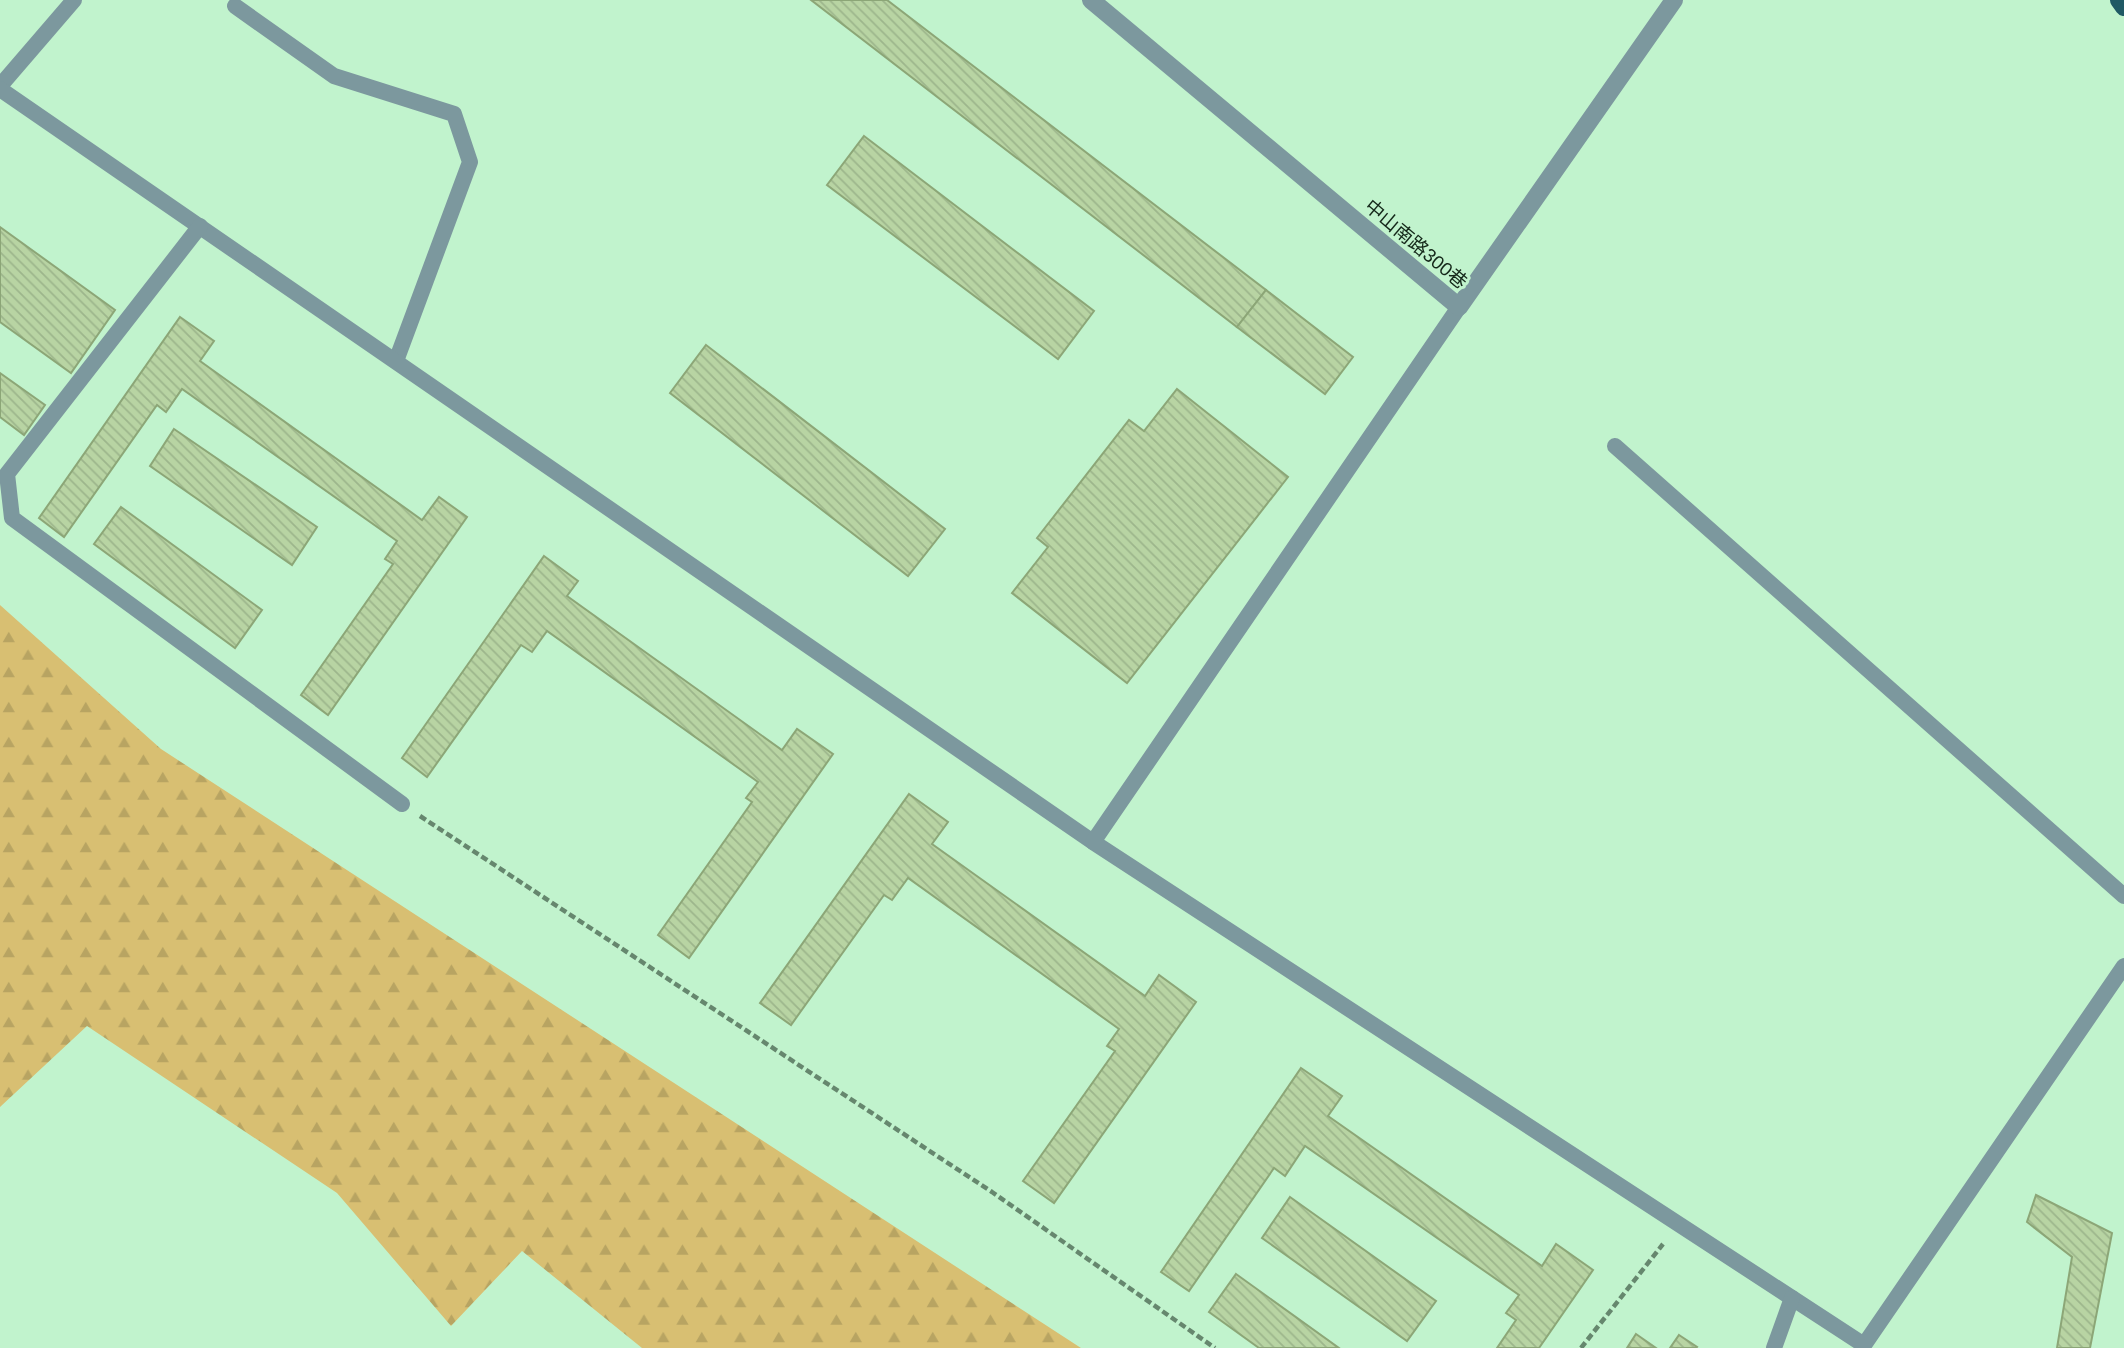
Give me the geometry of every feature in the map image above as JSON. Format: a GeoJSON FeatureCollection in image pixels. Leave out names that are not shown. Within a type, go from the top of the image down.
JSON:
{"type":"FeatureCollection","features":[{"type":"Feature","properties":{"kind":"main road"},"geometry":{"type":"LineString","coordinates":[[2119,0],[2124,7]]}},
{"type":"Feature","properties":{"kind":"street","name":"中山南路300巷"},"geometry":{"type":"LineString","coordinates":[[1091,0],[1459,307],[1674,0]]}},
{"type":"Feature","properties":{"kind":"lane"},"geometry":{"type":"LineString","coordinates":[[74,0],[0,87],[1093,842],[1864,1345],[2124,966]]}},
{"type":"Feature","properties":{"kind":"lane"},"geometry":{"type":"LineString","coordinates":[[235,6],[334,76],[454,114],[470,162],[396,361]]}},
{"type":"Feature","properties":{"kind":"lane"},"geometry":{"type":"LineString","coordinates":[[200,226],[7,474],[12,517],[402,804]]}},
{"type":"Feature","properties":{"kind":"lane"},"geometry":{"type":"LineString","coordinates":[[1093,842],[1459,307]]}},
{"type":"Feature","properties":{"kind":"lane"},"geometry":{"type":"LineString","coordinates":[[1615,446],[2124,896]]}},
{"type":"Feature","properties":{"kind":"lane"},"geometry":{"type":"LineString","coordinates":[[1774,1348],[1792,1298]]}},
{"type":"Feature","properties":{"kind":"path"},"geometry":{"type":"LineString","coordinates":[[402,804],[992,1192],[1215,1348]]}},
{"type":"Feature","properties":{"kind":"path"},"geometry":{"type":"LineString","coordinates":[[1581,1348],[1679,1224]]}},
{"type":"Feature","properties":{"kind":"green space"},"geometry":{"type":"Polygon","coordinates":[[[0,605],[161,749],[1081,1348],[642,1348],[522,1251],[451,1326],[337,1193],[87,1026],[0,1107],[0,605]]]}},
{"type":"Feature","properties":{"kind":"building"},"geometry":{"type":"Polygon","coordinates":[[[811,0],[887,0],[1266,290],[1237,327],[811,0]]]}},
{"type":"Feature","properties":{"kind":"building"},"geometry":{"type":"Polygon","coordinates":[[[864,136],[1094,311],[1058,359],[827,185],[864,136]]]}},
{"type":"Feature","properties":{"kind":"building"},"geometry":{"type":"Polygon","coordinates":[[[0,227],[115,310],[71,373],[0,322],[0,227]]]}},
{"type":"Feature","properties":{"kind":"building"},"geometry":{"type":"Polygon","coordinates":[[[1266,290],[1353,357],[1325,394],[1237,327],[1266,290]]]}},
{"type":"Feature","properties":{"kind":"building"},"geometry":{"type":"Polygon","coordinates":[[[180,317],[214,341],[200,361],[422,520],[439,497],[467,517],[328,715],[301,695],[393,564],[385,559],[397,541],[182,389],[166,412],[157,405],[64,537],[39,518],[180,317]]]}},
{"type":"Feature","properties":{"kind":"building"},"geometry":{"type":"Polygon","coordinates":[[[706,345],[945,529],[908,576],[670,393],[706,345]]]}},
{"type":"Feature","properties":{"kind":"building"},"geometry":{"type":"Polygon","coordinates":[[[0,373],[45,405],[24,435],[0,417],[0,373]]]}},
{"type":"Feature","properties":{"kind":"building"},"geometry":{"type":"Polygon","coordinates":[[[1177,389],[1288,477],[1127,683],[1012,593],[1048,547],[1037,538],[1129,420],[1144,431],[1177,389]]]}},
{"type":"Feature","properties":{"kind":"building"},"geometry":{"type":"Polygon","coordinates":[[[174,429],[317,527],[292,565],[150,466],[174,429]]]}},
{"type":"Feature","properties":{"kind":"building"},"geometry":{"type":"Polygon","coordinates":[[[121,507],[262,610],[235,648],[94,544],[121,507]]]}},
{"type":"Feature","properties":{"kind":"building"},"geometry":{"type":"Polygon","coordinates":[[[544,556],[578,581],[567,596],[782,750],[797,729],[833,754],[689,958],[658,935],[752,802],[746,798],[758,782],[547,631],[532,652],[521,645],[427,777],[402,758],[544,556]]]}},
{"type":"Feature","properties":{"kind":"building"},"geometry":{"type":"Polygon","coordinates":[[[909,794],[948,822],[932,844],[1145,996],[1159,975],[1196,1002],[1054,1203],[1023,1181],[1115,1051],[1107,1046],[1119,1029],[908,878],[892,900],[884,895],[791,1025],[760,1003],[909,794]]]}},
{"type":"Feature","properties":{"kind":"building"},"geometry":{"type":"Polygon","coordinates":[[[1301,1068],[1342,1096],[1328,1116],[1542,1266],[1556,1244],[1593,1270],[1539,1348],[1497,1348],[1516,1320],[1506,1313],[1519,1295],[1305,1146],[1285,1176],[1274,1168],[1189,1291],[1161,1272],[1301,1068]]]}},
{"type":"Feature","properties":{"kind":"building"},"geometry":{"type":"Polygon","coordinates":[[[2036,1195],[2112,1233],[2090,1348],[2057,1348],[2072,1257],[2027,1222],[2036,1195]]]}},
{"type":"Feature","properties":{"kind":"building"},"geometry":{"type":"Polygon","coordinates":[[[1290,1197],[1436,1301],[1407,1341],[1262,1238],[1290,1197]]]}},
{"type":"Feature","properties":{"kind":"building"},"geometry":{"type":"Polygon","coordinates":[[[1236,1274],[1339,1348],[1259,1348],[1209,1312],[1236,1274]]]}},
{"type":"Feature","properties":{"kind":"building"},"geometry":{"type":"Polygon","coordinates":[[[1636,1334],[1656,1348],[1627,1348],[1636,1334]]]}},
{"type":"Feature","properties":{"kind":"building"},"geometry":{"type":"Polygon","coordinates":[[[1679,1335],[1697,1347],[1670,1348],[1679,1335]]]}}]}
